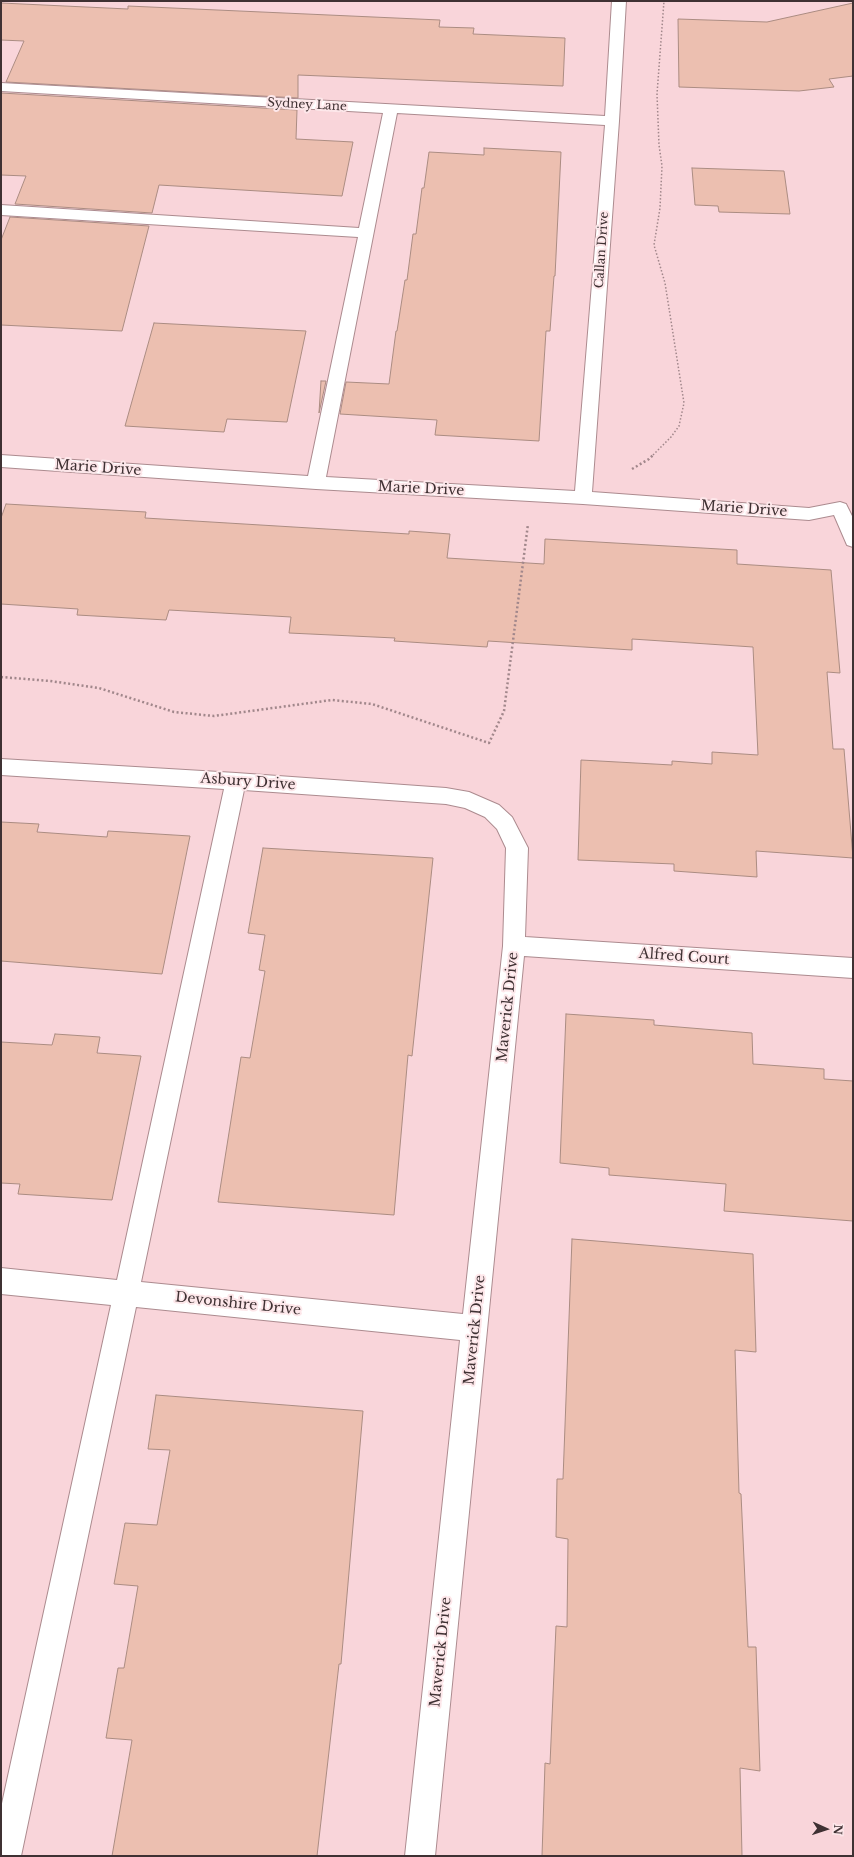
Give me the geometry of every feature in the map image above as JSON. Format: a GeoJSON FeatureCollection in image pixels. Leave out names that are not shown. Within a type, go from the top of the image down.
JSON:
{"type":"FeatureCollection","features":[{"type":"Feature","properties":{"kind":"street","name":"Callan Drive"},"geometry":{"type":"LineString","coordinates":[[583,498],[612,121],[619,1]]}},
{"type":"Feature","properties":{"kind":"street","name":"Sydney Lane"},"geometry":{"type":"LineString","coordinates":[[1,87],[612,121]]}},
{"type":"Feature","properties":{"kind":"street"},"geometry":{"type":"LineString","coordinates":[[316,483],[391,109]]}},
{"type":"Feature","properties":{"kind":"street"},"geometry":{"type":"LineString","coordinates":[[1,210],[366,233]]}},
{"type":"Feature","properties":{"kind":"street","name":"Marie Drive"},"geometry":{"type":"LineString","coordinates":[[1,461],[316,483],[583,498],[809,514],[847,502]]}},
{"type":"Feature","properties":{"kind":"street"},"geometry":{"type":"LineString","coordinates":[[847,502],[853,540]]}},
{"type":"Feature","properties":{"kind":"street","name":"Asbury Drive"},"geometry":{"type":"LineString","coordinates":[[1,767],[428,794],[469,800],[492,811]]}},
{"type":"Feature","properties":{"kind":"street"},"geometry":{"type":"LineString","coordinates":[[6,1856],[128,1293],[236,781]]}},
{"type":"Feature","properties":{"kind":"street","name":"Maverick Drive"},"geometry":{"type":"LineString","coordinates":[[420,1856],[514,946],[517,848],[505,824],[492,811]]}},
{"type":"Feature","properties":{"kind":"street","name":"Alfred Court"},"geometry":{"type":"LineString","coordinates":[[514,946],[853,968]]}},
{"type":"Feature","properties":{"kind":"street","name":"Devonshire Drive"},"geometry":{"type":"LineString","coordinates":[[1,1281],[474,1328]]}},
{"type":"Feature","properties":{"kind":"path"},"geometry":{"type":"LineString","coordinates":[[627,469],[634,469],[639,466],[671,437],[678,426],[684,403],[665,283],[654,245],[660,208],[662,166],[659,145],[657,94],[664,1]]}},
{"type":"Feature","properties":{"kind":"path"},"geometry":{"type":"LineString","coordinates":[[1,677],[50,681],[99,688],[174,712],[214,716],[332,700],[372,704],[489,743],[504,711],[529,520]]}},
{"type":"Feature","properties":{"kind":"building"},"geometry":{"type":"Polygon","coordinates":[[[1,3],[128,9],[128,6],[440,20],[439,27],[474,28],[473,34],[565,38],[563,86],[298,75],[298,98],[6,82],[24,41],[1,40],[1,3]]]}},
{"type":"Feature","properties":{"kind":"building"},"geometry":{"type":"Polygon","coordinates":[[[853,3],[853,76],[829,79],[834,87],[799,91],[679,87],[678,19],[767,22],[853,3]]]}},
{"type":"Feature","properties":{"kind":"building"},"geometry":{"type":"Polygon","coordinates":[[[1,93],[297,110],[296,139],[353,142],[342,196],[159,185],[152,213],[15,204],[26,176],[1,175],[1,93]]]}},
{"type":"Feature","properties":{"kind":"building"},"geometry":{"type":"Polygon","coordinates":[[[484,148],[561,152],[555,276],[550,331],[546,331],[539,441],[435,435],[437,420],[340,414],[346,382],[389,384],[396,331],[405,280],[407,280],[413,234],[416,234],[422,188],[424,188],[429,152],[484,155],[484,148]]]}},
{"type":"Feature","properties":{"kind":"building"},"geometry":{"type":"Polygon","coordinates":[[[692,168],[784,171],[790,214],[719,212],[718,206],[695,205],[692,168]]]}},
{"type":"Feature","properties":{"kind":"building"},"geometry":{"type":"Polygon","coordinates":[[[10,217],[149,226],[122,331],[1,325],[1,240],[10,217]]]}},
{"type":"Feature","properties":{"kind":"building"},"geometry":{"type":"Polygon","coordinates":[[[154,323],[306,331],[287,422],[227,419],[224,432],[125,426],[154,323]]]}},
{"type":"Feature","properties":{"kind":"building"},"geometry":{"type":"Polygon","coordinates":[[[321,381],[326,381],[319,413],[321,381]]]}},
{"type":"Feature","properties":{"kind":"building"},"geometry":{"type":"Polygon","coordinates":[[[6,504],[146,512],[145,518],[409,534],[409,531],[450,534],[447,558],[544,564],[545,539],[737,550],[737,564],[831,570],[840,673],[827,672],[833,749],[844,749],[853,858],[756,851],[757,877],[674,871],[674,864],[578,860],[581,760],[672,765],[672,761],[712,764],[712,752],[758,755],[753,647],[632,639],[632,650],[488,641],[487,647],[394,641],[395,638],[289,633],[291,617],[169,610],[166,620],[77,615],[78,609],[1,604],[1,518],[6,504]]]}},
{"type":"Feature","properties":{"kind":"building"},"geometry":{"type":"Polygon","coordinates":[[[1,822],[39,824],[37,832],[107,837],[108,831],[190,836],[162,974],[1,961],[1,822]]]}},
{"type":"Feature","properties":{"kind":"building"},"geometry":{"type":"Polygon","coordinates":[[[263,848],[433,858],[412,1056],[408,1055],[394,1215],[218,1202],[241,1057],[250,1058],[265,971],[259,970],[265,935],[248,933],[263,848]]]}},
{"type":"Feature","properties":{"kind":"building"},"geometry":{"type":"Polygon","coordinates":[[[566,1014],[654,1020],[654,1025],[752,1033],[753,1064],[824,1069],[824,1079],[853,1081],[853,1221],[724,1211],[726,1184],[609,1175],[609,1168],[560,1163],[566,1014]]]}},
{"type":"Feature","properties":{"kind":"building"},"geometry":{"type":"Polygon","coordinates":[[[55,1034],[100,1037],[97,1053],[141,1056],[112,1200],[18,1194],[20,1184],[1,1183],[1,1042],[52,1045],[55,1034]]]}},
{"type":"Feature","properties":{"kind":"building"},"geometry":{"type":"Polygon","coordinates":[[[572,1239],[753,1254],[756,1352],[735,1350],[739,1493],[741,1494],[748,1647],[756,1647],[760,1771],[740,1768],[742,1856],[542,1856],[545,1763],[550,1764],[556,1626],[567,1627],[568,1539],[556,1537],[557,1479],[563,1479],[572,1239]]]}},
{"type":"Feature","properties":{"kind":"building"},"geometry":{"type":"Polygon","coordinates":[[[156,1395],[363,1411],[341,1664],[339,1664],[317,1856],[112,1856],[132,1740],[106,1738],[118,1668],[124,1668],[138,1586],[114,1584],[125,1523],[157,1525],[170,1450],[148,1449],[156,1395]]]}}]}
